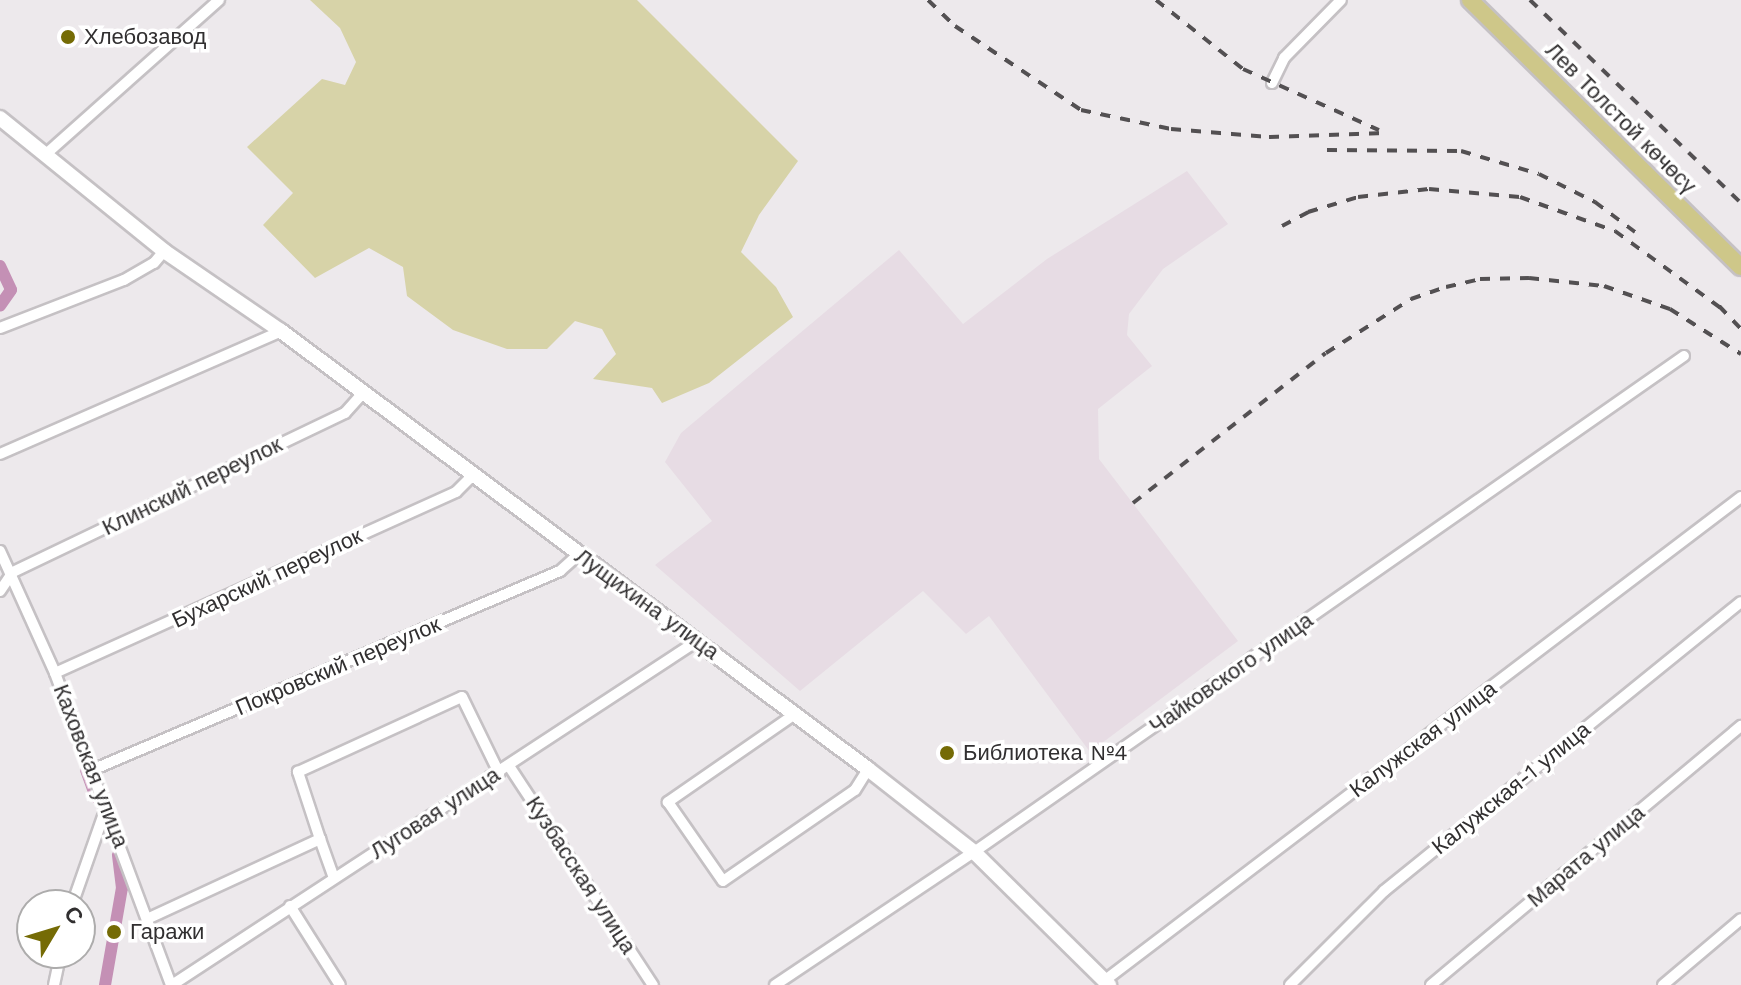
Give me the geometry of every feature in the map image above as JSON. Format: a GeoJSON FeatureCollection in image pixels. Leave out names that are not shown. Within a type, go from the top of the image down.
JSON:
{"type":"FeatureCollection","features":[{"type":"Feature","properties":{"kind":"main road","name":"Лев Толстой көчөсү"},"geometry":{"type":"LineString","coordinates":[[1470,0],[1741,267]]}},
{"type":"Feature","properties":{"kind":"street"},"geometry":{"type":"LineString","coordinates":[[45,155],[219,0]]}},
{"type":"Feature","properties":{"kind":"street"},"geometry":{"type":"LineString","coordinates":[[1272,83],[1284,58],[1334,2]]}},
{"type":"Feature","properties":{"kind":"street","name":"Лущихина улица"},"geometry":{"type":"LineString","coordinates":[[0,118],[164,251],[364,392],[868,769],[974,852],[1106,983]]}},
{"type":"Feature","properties":{"kind":"street"},"geometry":{"type":"LineString","coordinates":[[0,328],[124,280],[154,263],[164,251]]}},
{"type":"Feature","properties":{"kind":"street"},"geometry":{"type":"LineString","coordinates":[[0,454],[281,331]]}},
{"type":"Feature","properties":{"kind":"street","name":"Чайковского улица"},"geometry":{"type":"LineString","coordinates":[[775,985],[974,852],[1684,356]]}},
{"type":"Feature","properties":{"kind":"street","name":"Клинский переулок"},"geometry":{"type":"LineString","coordinates":[[13,572],[345,413],[364,392]]}},
{"type":"Feature","properties":{"kind":"street","name":"Бухарский переулок"},"geometry":{"type":"LineString","coordinates":[[55,673],[456,492],[473,475]]}},
{"type":"Feature","properties":{"kind":"street","name":"Калужская улица"},"geometry":{"type":"LineString","coordinates":[[1106,983],[1741,497]]}},
{"type":"Feature","properties":{"kind":"street","name":"Каховская улица"},"geometry":{"type":"LineString","coordinates":[[0,551],[13,572],[107,804],[172,985]]}},
{"type":"Feature","properties":{"kind":"street","name":"Покровский переулок"},"geometry":{"type":"LineString","coordinates":[[92,770],[560,571],[579,554]]}},
{"type":"Feature","properties":{"kind":"street"},"geometry":{"type":"LineString","coordinates":[[0,591],[13,572]]}},
{"type":"Feature","properties":{"kind":"street","name":"Калужская-1 улица"},"geometry":{"type":"LineString","coordinates":[[1290,985],[1384,891],[1741,602]]}},
{"type":"Feature","properties":{"kind":"street","name":"Луговая улица"},"geometry":{"type":"LineString","coordinates":[[172,985],[697,641]]}},
{"type":"Feature","properties":{"kind":"street"},"geometry":{"type":"LineString","coordinates":[[334,878],[298,772],[462,697],[499,773]]}},
{"type":"Feature","properties":{"kind":"street"},"geometry":{"type":"LineString","coordinates":[[795,714],[668,802],[723,881],[855,790],[868,769]]}},
{"type":"Feature","properties":{"kind":"street","name":"Марата улица"},"geometry":{"type":"LineString","coordinates":[[1431,985],[1741,726]]}},
{"type":"Feature","properties":{"kind":"street","name":"Кузбасская улица"},"geometry":{"type":"LineString","coordinates":[[509,766],[653,985]]}},
{"type":"Feature","properties":{"kind":"street"},"geometry":{"type":"LineString","coordinates":[[78,889],[107,804]]}},
{"type":"Feature","properties":{"kind":"street"},"geometry":{"type":"LineString","coordinates":[[147,919],[320,839]]}},
{"type":"Feature","properties":{"kind":"street"},"geometry":{"type":"LineString","coordinates":[[290,906],[340,985]]}},
{"type":"Feature","properties":{"kind":"street"},"geometry":{"type":"LineString","coordinates":[[1663,985],[1741,919]]}},
{"type":"Feature","properties":{"kind":"shaded area"},"geometry":{"type":"Polygon","coordinates":[[[310,0],[637,0],[798,161],[759,215],[741,252],[776,287],[793,317],[709,383],[662,403],[652,388],[593,379],[616,354],[602,329],[575,321],[547,349],[507,349],[453,330],[407,296],[403,267],[369,248],[315,278],[263,225],[293,193],[247,147],[322,79],[345,85],[356,62],[340,28],[310,0]]]}},
{"type":"Feature","properties":{"kind":"shaded area"},"geometry":{"type":"Polygon","coordinates":[[[1187,171],[1228,224],[1163,269],[1129,314],[1127,335],[1152,366],[1098,409],[1099,459],[1238,641],[1090,752],[989,616],[966,634],[923,591],[800,691],[655,565],[712,521],[665,462],[681,433],[899,250],[963,324],[1047,259],[1187,171]]]}},
{"type":"Feature","properties":{"kind":"waterway"},"geometry":{"type":"LineString","coordinates":[[0,266],[11,290],[0,306]]}},
{"type":"Feature","properties":{"kind":"waterway"},"geometry":{"type":"LineString","coordinates":[[86,770],[96,797]]}},
{"type":"Feature","properties":{"kind":"waterway"},"geometry":{"type":"LineString","coordinates":[[105,985],[122,888],[118,855]]}},
{"type":"Feature","properties":{"kind":"railway"},"geometry":{"type":"LineString","coordinates":[[928,0],[955,26],[1081,110],[1171,129],[1269,137],[1385,133]]}},
{"type":"Feature","properties":{"kind":"railway"},"geometry":{"type":"LineString","coordinates":[[1156,0],[1243,69],[1379,130]]}},
{"type":"Feature","properties":{"kind":"railway"},"geometry":{"type":"LineString","coordinates":[[1530,0],[1741,203]]}},
{"type":"Feature","properties":{"kind":"railway"},"geometry":{"type":"LineString","coordinates":[[1327,150],[1461,151],[1539,174],[1595,202],[1635,232]]}},
{"type":"Feature","properties":{"kind":"railway"},"geometry":{"type":"LineString","coordinates":[[1282,226],[1308,212],[1358,197],[1429,189],[1520,197],[1615,231],[1726,312]]}},
{"type":"Feature","properties":{"kind":"railway"},"geometry":{"type":"LineString","coordinates":[[1133,503],[1326,353],[1411,299],[1446,287],[1480,279],[1529,278],[1604,286],[1670,309],[1741,354]]}},
{"type":"Feature","properties":{"kind":"railway"},"geometry":{"type":"LineString","coordinates":[[1719,306],[1741,329]]}},
{"type":"Feature","properties":{"kind":"place","name":"Хлебозавод"},"geometry":{"type":"Point","coordinates":[68,37]}},
{"type":"Feature","properties":{"kind":"place","name":"Библиотека №4"},"geometry":{"type":"Point","coordinates":[947,753]}},
{"type":"Feature","properties":{"kind":"place","name":"Гаражи"},"geometry":{"type":"Point","coordinates":[114,932]}}]}
